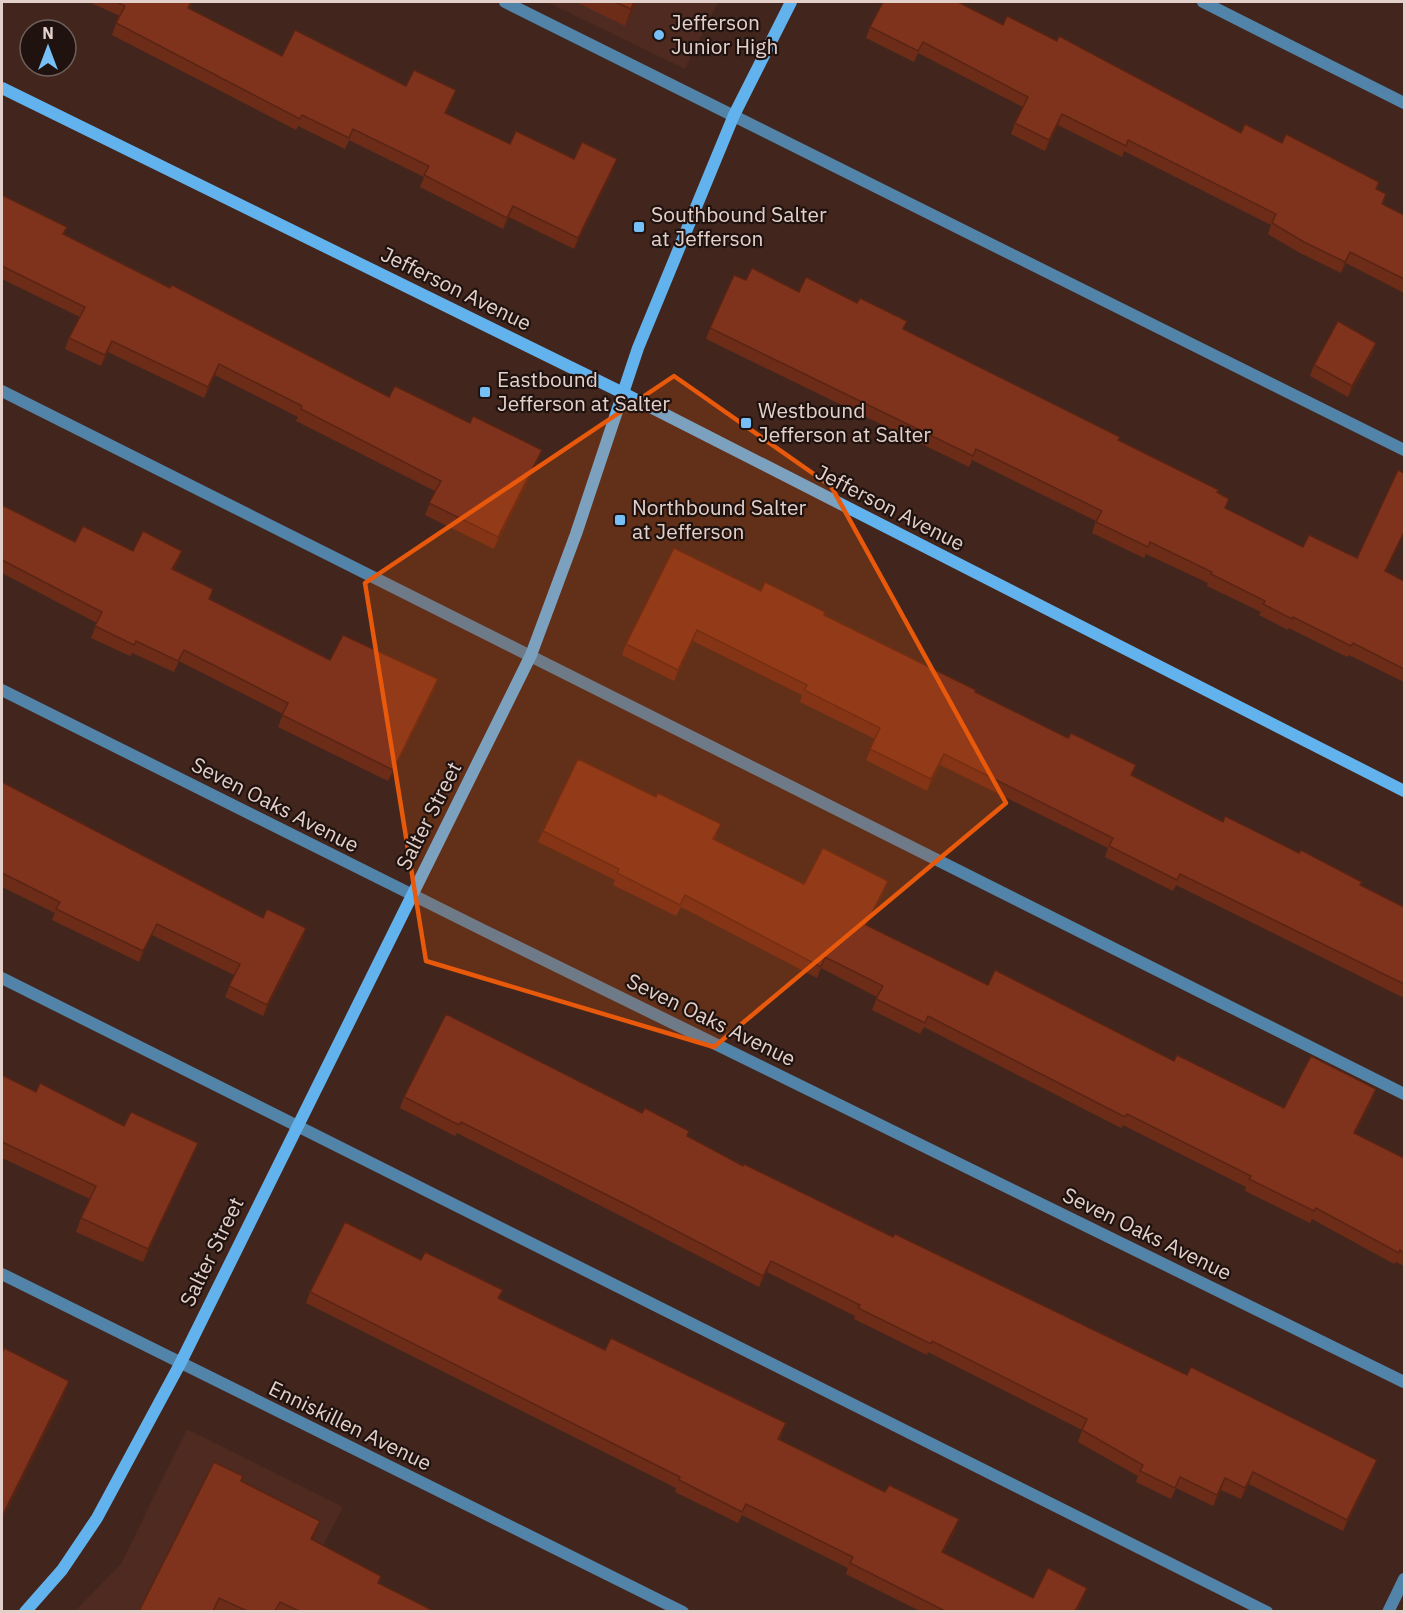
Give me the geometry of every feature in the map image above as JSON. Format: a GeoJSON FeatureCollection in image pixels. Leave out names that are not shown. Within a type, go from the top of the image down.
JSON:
{"type":"FeatureCollection","features":[{"type":"Feature","properties":{"kind":"main road","name":"Salter Street"},"geometry":{"type":"LineString","coordinates":[[25,1611],[62,1570],[97,1518],[180,1364],[296,1125],[531,655],[576,534],[621,392],[734,115],[791,2]]}},
{"type":"Feature","properties":{"kind":"main road","name":"Jefferson Avenue"},"geometry":{"type":"LineString","coordinates":[[2,88],[621,392],[1404,791]]}},
{"type":"Feature","properties":{"kind":"street"},"geometry":{"type":"LineString","coordinates":[[505,2],[1404,450]]}},
{"type":"Feature","properties":{"kind":"street"},"geometry":{"type":"LineString","coordinates":[[1203,2],[1404,103]]}},
{"type":"Feature","properties":{"kind":"street"},"geometry":{"type":"LineString","coordinates":[[2,391],[1404,1094]]}},
{"type":"Feature","properties":{"kind":"street","name":"Seven Oaks Avenue"},"geometry":{"type":"LineString","coordinates":[[2,690],[411,895],[1404,1382]]}},
{"type":"Feature","properties":{"kind":"street"},"geometry":{"type":"LineString","coordinates":[[2,978],[1267,1611]]}},
{"type":"Feature","properties":{"kind":"street","name":"Enniskillen Avenue"},"geometry":{"type":"LineString","coordinates":[[2,1274],[683,1611]]}},
{"type":"Feature","properties":{"kind":"street"},"geometry":{"type":"LineString","coordinates":[[1389,1611],[1404,1579]]}},
{"type":"Feature","properties":{"kind":"highlighted area"},"geometry":{"type":"Polygon","coordinates":[[[674,376],[831,486],[1006,803],[714,1047],[426,961],[365,583],[674,376]]]}},
{"type":"Feature","properties":{"kind":"shaded area","name":"Jefferson Junior High"},"geometry":{"type":"Polygon","coordinates":[[[547,2],[718,2],[685,69],[547,2]]]}},
{"type":"Feature","properties":{"kind":"shaded area"},"geometry":{"type":"Polygon","coordinates":[[[187,1429],[343,1507],[289,1611],[74,1612],[121,1564],[187,1429]]]}},
{"type":"Feature","properties":{"kind":"building"},"geometry":{"type":"Polygon","coordinates":[[[116,2],[191,2],[188,8],[282,56],[295,30],[406,86],[414,70],[456,90],[445,113],[510,144],[516,131],[574,159],[582,142],[617,159],[578,238],[513,206],[507,218],[424,175],[429,166],[353,129],[349,138],[302,115],[300,119],[116,23],[125,6],[116,2]]]}},
{"type":"Feature","properties":{"kind":"building"},"geometry":{"type":"Polygon","coordinates":[[[615,2],[634,2],[631,9],[615,2]]]}},
{"type":"Feature","properties":{"kind":"building"},"geometry":{"type":"Polygon","coordinates":[[[883,2],[958,2],[1003,25],[1007,16],[1057,41],[1059,36],[1241,133],[1245,124],[1282,143],[1286,134],[1379,182],[1376,189],[1386,194],[1382,204],[1404,215],[1404,279],[1350,252],[1345,262],[1304,242],[1272,223],[1276,214],[1128,140],[1126,146],[1062,114],[1049,140],[1015,123],[1028,97],[923,42],[918,51],[870,27],[883,2]]]}},
{"type":"Feature","properties":{"kind":"building"},"geometry":{"type":"Polygon","coordinates":[[[2,195],[67,227],[63,234],[170,288],[172,285],[389,397],[395,386],[470,423],[473,416],[542,450],[498,537],[429,503],[441,481],[219,364],[208,387],[112,341],[105,355],[69,338],[85,307],[2,266],[2,195]]]}},
{"type":"Feature","properties":{"kind":"building"},"geometry":{"type":"Polygon","coordinates":[[[752,268],[799,292],[806,277],[857,303],[860,298],[907,321],[903,329],[1120,437],[1118,440],[1219,490],[1217,492],[1229,499],[1225,508],[1303,547],[1309,535],[1357,558],[1398,470],[1404,473],[1404,532],[1385,571],[1404,581],[1404,669],[1353,643],[1351,646],[1293,617],[1292,619],[1263,604],[1265,601],[1211,574],[1212,572],[1150,542],[1148,547],[1096,522],[1102,511],[976,449],[973,456],[710,328],[734,275],[746,280],[752,268]]]}},
{"type":"Feature","properties":{"kind":"building"},"geometry":{"type":"Polygon","coordinates":[[[1338,321],[1376,343],[1352,386],[1314,365],[1338,321]]]}},
{"type":"Feature","properties":{"kind":"building"},"geometry":{"type":"Polygon","coordinates":[[[2,505],[75,542],[83,526],[133,551],[143,531],[182,551],[172,569],[213,589],[209,599],[330,660],[343,635],[438,679],[393,770],[282,715],[288,703],[184,650],[178,661],[136,641],[134,645],[95,626],[102,612],[2,560],[2,505]]]}},
{"type":"Feature","properties":{"kind":"building"},"geometry":{"type":"Polygon","coordinates":[[[674,548],[761,591],[765,582],[825,612],[824,615],[1068,738],[1071,733],[1136,765],[1131,775],[1223,822],[1225,816],[1299,853],[1301,850],[1362,882],[1360,885],[1404,907],[1404,984],[1180,874],[1177,880],[1109,846],[1113,838],[944,754],[931,779],[870,749],[880,728],[804,690],[807,685],[697,630],[678,670],[626,644],[674,548]]]}},
{"type":"Feature","properties":{"kind":"building"},"geometry":{"type":"Polygon","coordinates":[[[578,759],[656,797],[658,793],[721,824],[713,839],[804,884],[823,848],[888,881],[866,925],[988,985],[995,970],[1174,1061],[1177,1055],[1284,1108],[1311,1056],[1376,1089],[1354,1133],[1404,1158],[1404,1253],[1400,1250],[1399,1253],[1316,1208],[1314,1211],[1249,1179],[1251,1176],[1127,1114],[1125,1117],[928,1016],[925,1023],[876,999],[883,986],[825,957],[821,967],[685,895],[680,905],[617,873],[619,869],[543,831],[578,759]]]}},
{"type":"Feature","properties":{"kind":"building"},"geometry":{"type":"Polygon","coordinates":[[[2,782],[263,918],[267,909],[306,928],[267,1005],[229,986],[240,964],[157,924],[143,951],[56,909],[60,902],[2,873],[2,782]]]}},
{"type":"Feature","properties":{"kind":"building"},"geometry":{"type":"Polygon","coordinates":[[[446,1014],[642,1113],[645,1108],[689,1131],[687,1136],[743,1166],[744,1164],[893,1237],[895,1234],[1187,1375],[1191,1367],[1377,1460],[1347,1520],[1253,1472],[1245,1488],[1225,1478],[1217,1495],[1180,1477],[1175,1488],[1140,1471],[1143,1465],[1082,1430],[1087,1419],[932,1341],[931,1344],[858,1308],[860,1305],[771,1261],[763,1276],[461,1122],[459,1125],[404,1097],[446,1014]]]}},
{"type":"Feature","properties":{"kind":"building"},"geometry":{"type":"Polygon","coordinates":[[[2,1075],[36,1092],[40,1083],[124,1126],[131,1112],[198,1143],[148,1249],[81,1218],[96,1186],[2,1142],[2,1075]]]}},
{"type":"Feature","properties":{"kind":"building"},"geometry":{"type":"Polygon","coordinates":[[[345,1222],[421,1260],[425,1252],[503,1290],[498,1298],[605,1350],[611,1338],[786,1423],[778,1439],[885,1492],[889,1485],[959,1519],[942,1552],[1033,1598],[1048,1568],[1087,1588],[1075,1611],[945,1611],[850,1563],[853,1557],[746,1504],[742,1512],[679,1480],[680,1477],[310,1292],[345,1222]]]}},
{"type":"Feature","properties":{"kind":"building"},"geometry":{"type":"Polygon","coordinates":[[[4,1348],[69,1381],[2,1516],[2,1354],[4,1348]]]}},
{"type":"Feature","properties":{"kind":"building"},"geometry":{"type":"Polygon","coordinates":[[[214,1462],[243,1476],[241,1481],[320,1521],[311,1539],[381,1576],[378,1583],[434,1611],[299,1611],[280,1602],[275,1611],[247,1611],[219,1598],[213,1611],[139,1611],[214,1462]]]}},
{"type":"Feature","properties":{"kind":"place","name":"Jefferson Junior High"},"geometry":{"type":"Point","coordinates":[659,35]}},
{"type":"Feature","properties":{"kind":"place","name":"Southbound Salter at Jefferson"},"geometry":{"type":"Point","coordinates":[639,227]}},
{"type":"Feature","properties":{"kind":"place","name":"Eastbound Jefferson at Salter"},"geometry":{"type":"Point","coordinates":[485,392]}},
{"type":"Feature","properties":{"kind":"place","name":"Westbound Jefferson at Salter"},"geometry":{"type":"Point","coordinates":[746,423]}},
{"type":"Feature","properties":{"kind":"place","name":"Northbound Salter at Jefferson"},"geometry":{"type":"Point","coordinates":[620,520]}}]}
